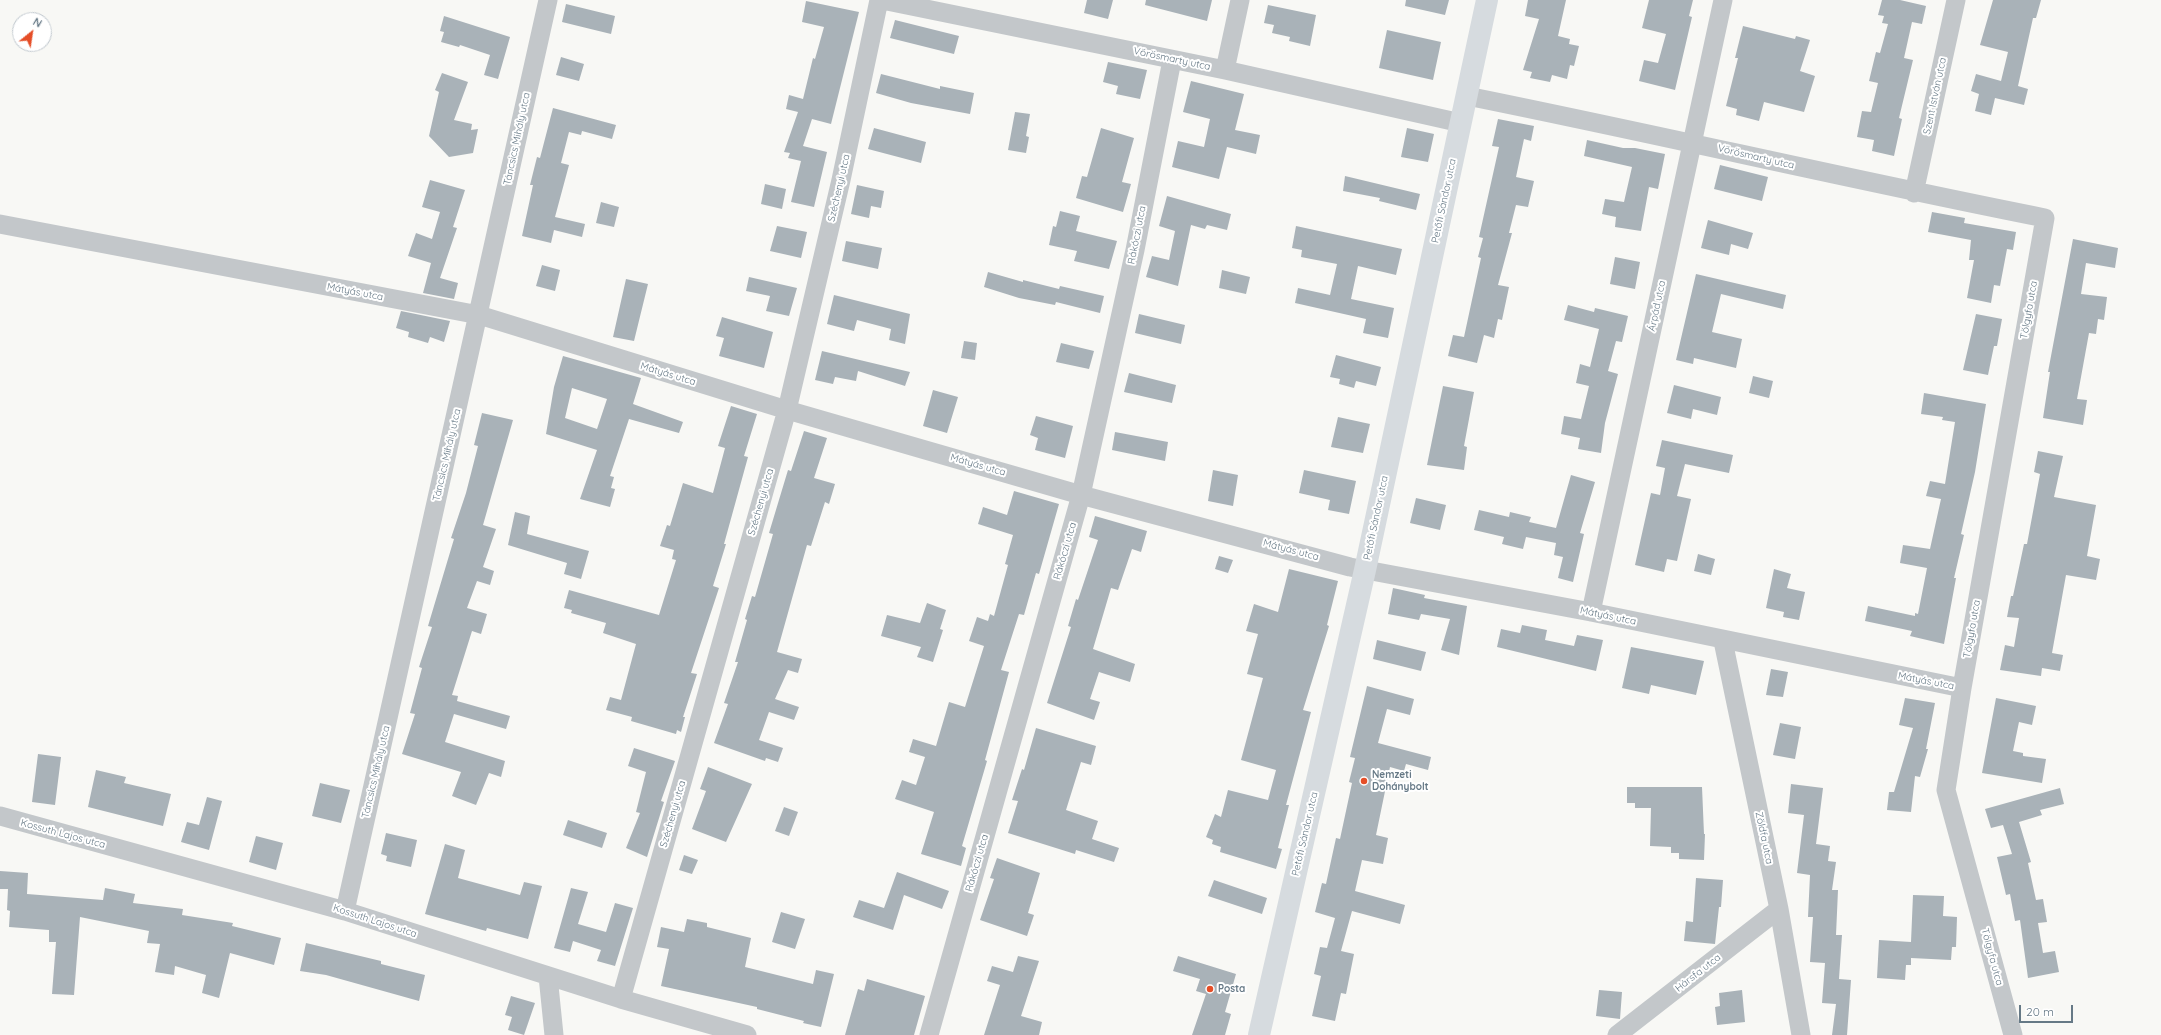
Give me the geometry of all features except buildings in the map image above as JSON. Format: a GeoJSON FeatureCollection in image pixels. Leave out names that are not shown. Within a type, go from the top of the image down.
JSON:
{"type":"FeatureCollection","features":[{"type":"Feature","properties":{"kind":"main road","name":"Petőfi Sándor utca"},"geometry":{"type":"LineString","coordinates":[[1258,1035],[1365,570],[1487,0]]}},
{"type":"Feature","properties":{"kind":"street","name":"Táncsics Mihály utca"},"geometry":{"type":"LineString","coordinates":[[345,910],[479,315],[548,0]]}},
{"type":"Feature","properties":{"kind":"street","name":"Vörösmarty utca"},"geometry":{"type":"LineString","coordinates":[[880,0],[1225,70],[1461,123]]}},
{"type":"Feature","properties":{"kind":"street","name":"Széchenyi utca"},"geometry":{"type":"LineString","coordinates":[[620,999],[787,410],[841,180],[880,0]]}},
{"type":"Feature","properties":{"kind":"street"},"geometry":{"type":"LineString","coordinates":[[1225,70],[1240,0]]}},
{"type":"Feature","properties":{"kind":"street","name":"Árpád utca"},"geometry":{"type":"LineString","coordinates":[[1591,612],[1723,0]]}},
{"type":"Feature","properties":{"kind":"street","name":"Szent István utca"},"geometry":{"type":"LineString","coordinates":[[1914,192],[1956,0]]}},
{"type":"Feature","properties":{"kind":"street","name":"Rákóczi utca"},"geometry":{"type":"LineString","coordinates":[[929,1035],[1081,495],[1135,250],[1172,60]]}},
{"type":"Feature","properties":{"kind":"street","name":"Vörösmarty utca"},"geometry":{"type":"LineString","coordinates":[[1467,96],[1693,143],[1914,192],[2045,218]]}},
{"type":"Feature","properties":{"kind":"street","name":"Tölgyfa utca"},"geometry":{"type":"LineString","coordinates":[[2013,1035],[1946,790],[1962,688],[2045,218]]}},
{"type":"Feature","properties":{"kind":"street","name":"Mátyás utca"},"geometry":{"type":"LineString","coordinates":[[0,224],[479,315],[787,410],[1081,495],[1365,570],[1591,612],[1723,641],[1962,688]]}},
{"type":"Feature","properties":{"kind":"street","name":"Zöldfa utca"},"geometry":{"type":"LineString","coordinates":[[1723,641],[1779,909],[1801,1035]]}},
{"type":"Feature","properties":{"kind":"street","name":"Kossuth Lajos utca"},"geometry":{"type":"LineString","coordinates":[[0,816],[345,910],[620,999],[747,1035]]}},
{"type":"Feature","properties":{"kind":"street","name":"Hársfa utca"},"geometry":{"type":"LineString","coordinates":[[1616,1035],[1779,909]]}},
{"type":"Feature","properties":{"kind":"street"},"geometry":{"type":"LineString","coordinates":[[548,976],[554,1035]]}},
{"type":"Feature","properties":{"kind":"place","name":"Nemzeti Dohánybolt"},"geometry":{"type":"Point","coordinates":[1364,781]}},
{"type":"Feature","properties":{"kind":"place","name":"Posta"},"geometry":{"type":"Point","coordinates":[1210,989]}}]}
